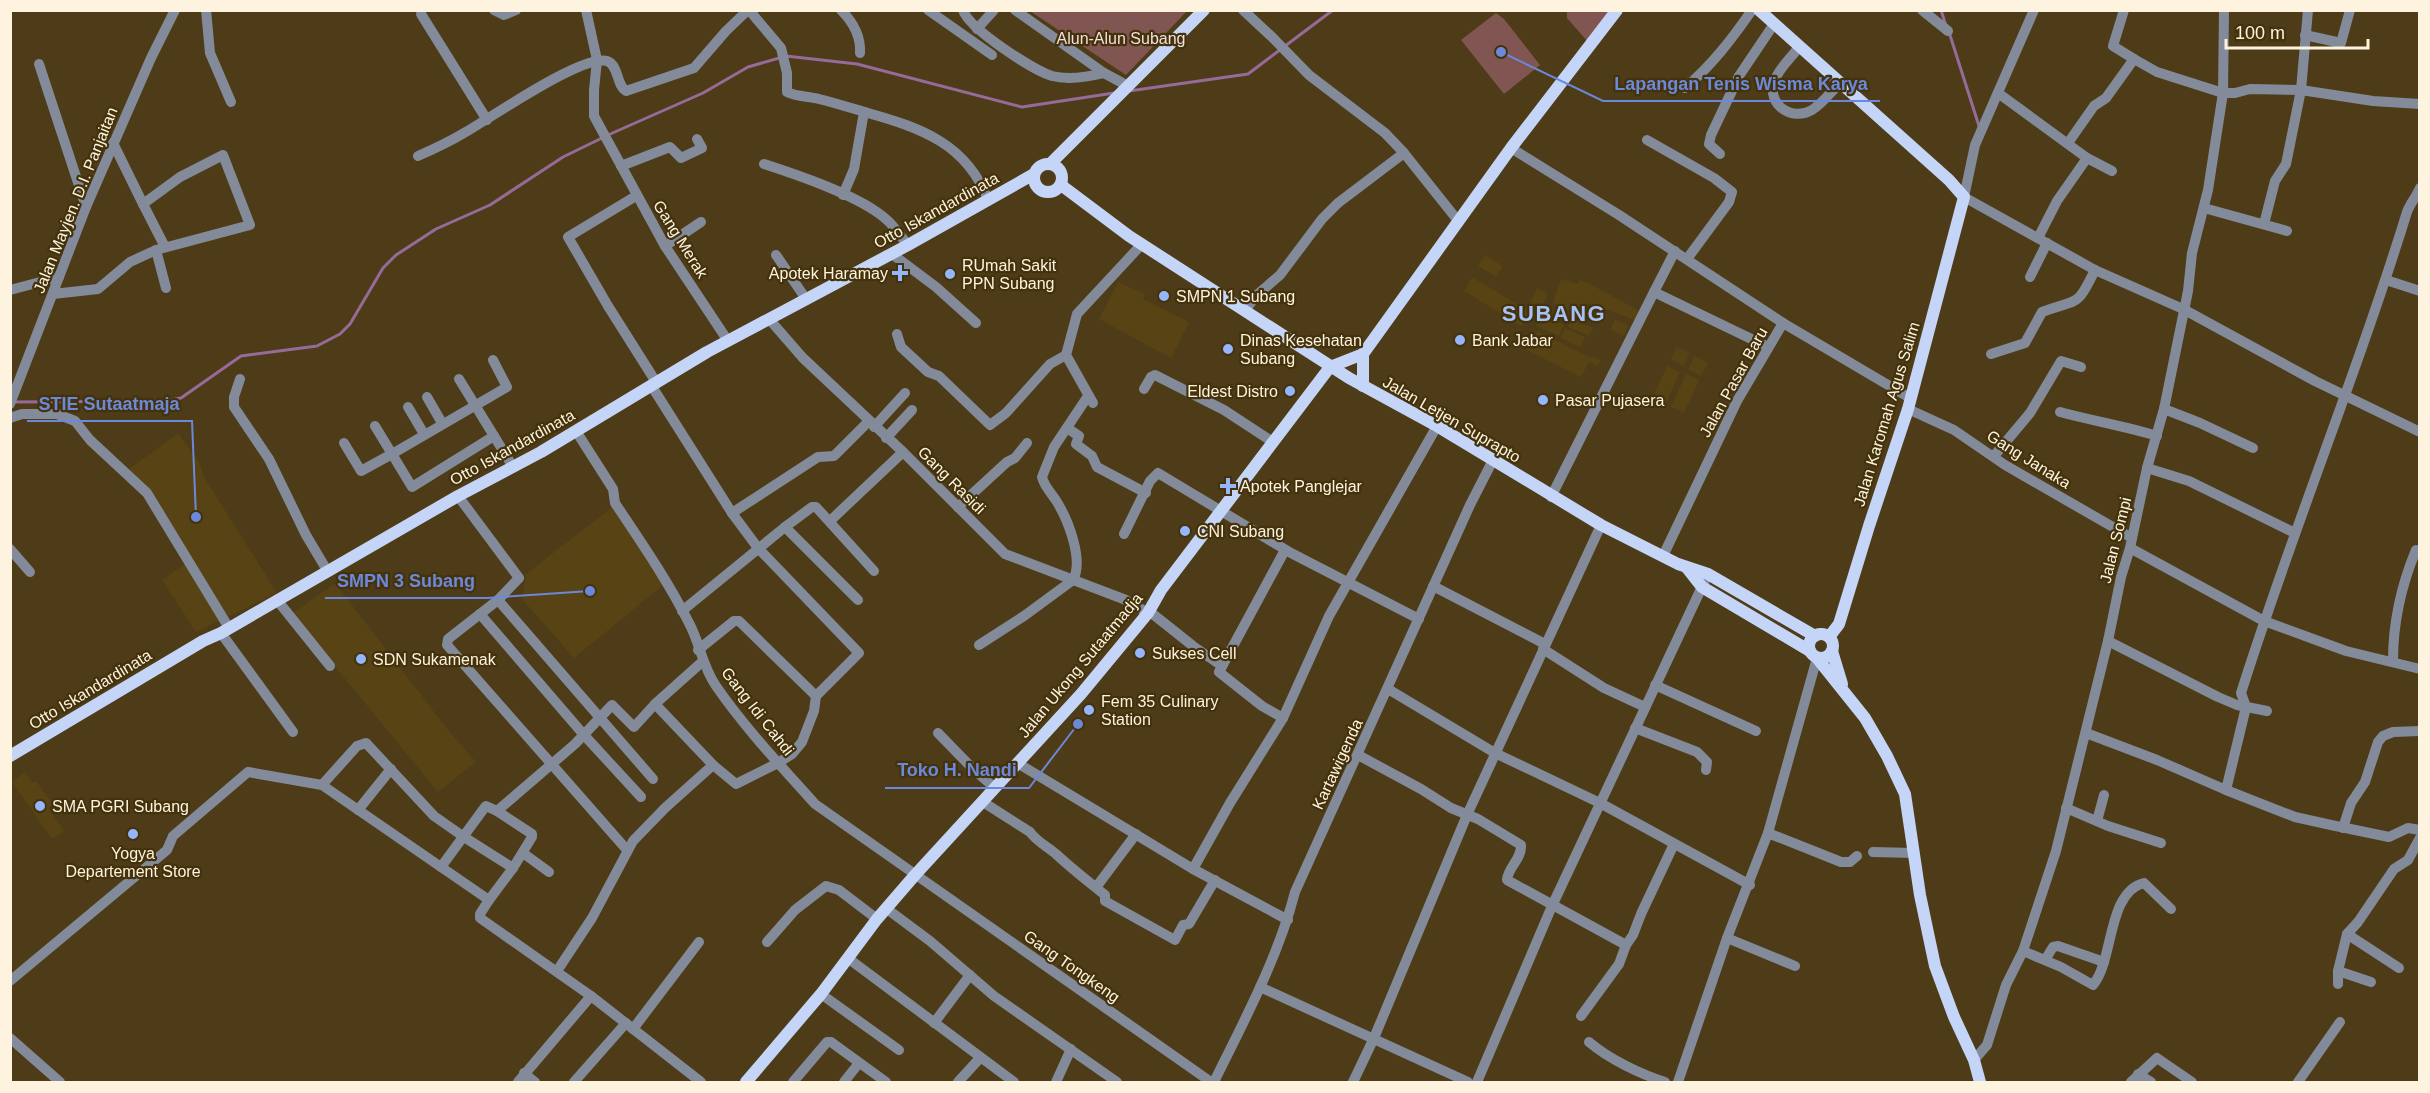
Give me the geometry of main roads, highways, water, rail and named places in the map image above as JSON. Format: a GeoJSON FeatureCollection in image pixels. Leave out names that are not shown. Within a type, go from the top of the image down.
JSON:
{"type":"FeatureCollection","features":[{"type":"Feature","properties":{"kind":"main road"},"geometry":{"type":"LineString","coordinates":[[1050,164],[1061,172],[1061,185],[1054,191],[1045,192],[1037,187],[1034,174],[1042,165],[1050,164],[1204,10]]}},
{"type":"Feature","properties":{"kind":"main road"},"geometry":{"type":"LineString","coordinates":[[1330,367],[1363,354],[1511,148],[1617,10]]}},
{"type":"Feature","properties":{"kind":"main road","name":"Jalan Karomah Agus Salim"},"geometry":{"type":"LineString","coordinates":[[1759,10],[1839,84],[1949,180],[1964,197],[1909,404],[1839,624],[1829,637]]}},
{"type":"Feature","properties":{"kind":"main road","name":"Otto Iskandardinata"},"geometry":{"type":"LineString","coordinates":[[10,756],[203,641],[328,572],[458,496],[576,432],[728,341],[892,254],[1034,174]]}},
{"type":"Feature","properties":{"kind":"main road","name":"Jalan Letjen Suprapto"},"geometry":{"type":"LineString","coordinates":[[1061,185],[1142,244],[1330,367],[1437,426],[1551,497],[1601,525],[1686,567],[1708,574],[1815,636]]}},
{"type":"Feature","properties":{"kind":"main road"},"geometry":{"type":"LineString","coordinates":[[1363,354],[1363,386]]}},
{"type":"Feature","properties":{"kind":"main road","name":"Jalan Ukong Sutaatmadja"},"geometry":{"type":"LineString","coordinates":[[746,1083],[849,959],[877,919],[1019,764],[1149,612],[1161,590],[1330,367]]}},
{"type":"Feature","properties":{"kind":"main road","name":"Jalan Letjen Suprapto"},"geometry":{"type":"LineString","coordinates":[[1686,567],[1702,587],[1813,654],[1844,690]]}},
{"type":"Feature","properties":{"kind":"main road"},"geometry":{"type":"LineString","coordinates":[[1832,651],[1828,657],[1813,654],[1810,641],[1822,634],[1829,637],[1833,643],[1832,651],[1844,690],[1871,728],[1905,794],[1920,895],[1935,966],[1954,1017],[1977,1057],[1980,1083]]}},
{"type":"Feature","properties":{"kind":"waterway"},"geometry":{"type":"LineString","coordinates":[[1129,91],[1248,74],[1333,10]]}},
{"type":"Feature","properties":{"kind":"waterway"},"geometry":{"type":"LineString","coordinates":[[1941,10],[1946,26]]}},
{"type":"Feature","properties":{"kind":"waterway"},"geometry":{"type":"LineString","coordinates":[[1949,32],[1979,126]]}},
{"type":"Feature","properties":{"kind":"waterway"},"geometry":{"type":"LineString","coordinates":[[608,135],[703,93],[748,67],[786,56],[857,64],[1022,107],[1114,93]]}},
{"type":"Feature","properties":{"kind":"waterway"},"geometry":{"type":"LineString","coordinates":[[14,402],[165,401],[181,398],[241,356],[317,346],[340,334],[350,324],[383,268],[396,255],[436,229],[490,205],[563,157],[602,138]]}},
{"type":"Feature","properties":{"kind":"place","name":"Lapangan Tenis Wisma Karya"},"geometry":{"type":"Point","coordinates":[1501,52]}},
{"type":"Feature","properties":{"kind":"place","name":"Apotek Haramay"},"geometry":{"type":"Point","coordinates":[900,273]}},
{"type":"Feature","properties":{"kind":"place","name":"RUmah Sakit PPN Subang"},"geometry":{"type":"Point","coordinates":[950,274]}},
{"type":"Feature","properties":{"kind":"place","name":"SMPN 1 Subang"},"geometry":{"type":"Point","coordinates":[1164,296]}},
{"type":"Feature","properties":{"kind":"place","name":"Bank Jabar"},"geometry":{"type":"Point","coordinates":[1460,340]}},
{"type":"Feature","properties":{"kind":"place","name":"Dinas Kesehatan Subang"},"geometry":{"type":"Point","coordinates":[1228,349]}},
{"type":"Feature","properties":{"kind":"place","name":"Eldest Distro"},"geometry":{"type":"Point","coordinates":[1290,391]}},
{"type":"Feature","properties":{"kind":"place","name":"Pasar Pujasera"},"geometry":{"type":"Point","coordinates":[1543,400]}},
{"type":"Feature","properties":{"kind":"place","name":"Apotek Panglejar"},"geometry":{"type":"Point","coordinates":[1228,486]}},
{"type":"Feature","properties":{"kind":"place","name":"STIE Sutaatmaja"},"geometry":{"type":"Point","coordinates":[196,517]}},
{"type":"Feature","properties":{"kind":"place","name":"CNI Subang"},"geometry":{"type":"Point","coordinates":[1185,531]}},
{"type":"Feature","properties":{"kind":"place","name":"SMPN 3 Subang"},"geometry":{"type":"Point","coordinates":[590,591]}},
{"type":"Feature","properties":{"kind":"place","name":"Sukses Cell"},"geometry":{"type":"Point","coordinates":[1140,653]}},
{"type":"Feature","properties":{"kind":"place","name":"SDN Sukamenak"},"geometry":{"type":"Point","coordinates":[361,659]}},
{"type":"Feature","properties":{"kind":"place","name":"Fem 35 Culinary Station"},"geometry":{"type":"Point","coordinates":[1089,710]}},
{"type":"Feature","properties":{"kind":"place","name":"Toko H. Nandi"},"geometry":{"type":"Point","coordinates":[1078,724]}},
{"type":"Feature","properties":{"kind":"place","name":"SMA PGRI Subang"},"geometry":{"type":"Point","coordinates":[40,806]}},
{"type":"Feature","properties":{"kind":"place","name":"Yogya Departement Store"},"geometry":{"type":"Point","coordinates":[133,834]}},
{"type":"Feature","properties":{"kind":"district","name":"SUBANG"},"geometry":{"type":"Point","coordinates":[1554,313]}},
{"type":"Feature","properties":{"kind":"park label","name":"Alun-Alun Subang"},"geometry":{"type":"Point","coordinates":[1121,38]}}]}
